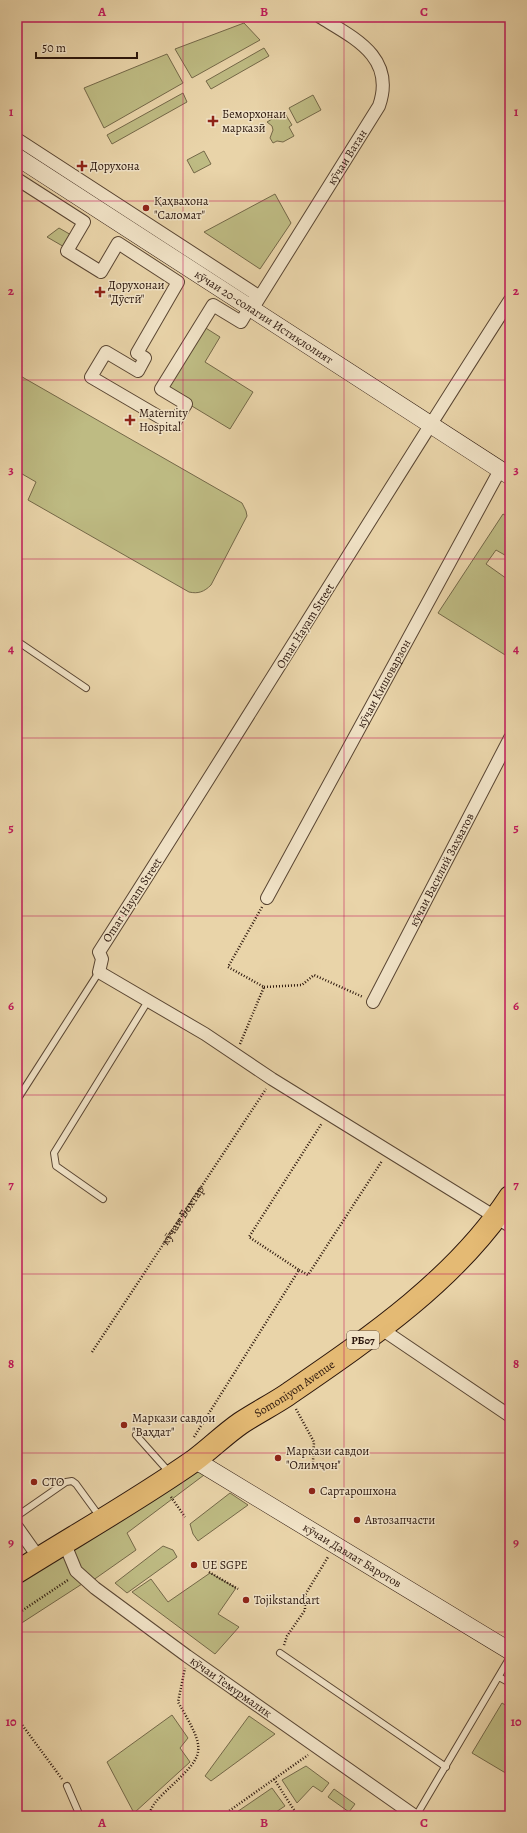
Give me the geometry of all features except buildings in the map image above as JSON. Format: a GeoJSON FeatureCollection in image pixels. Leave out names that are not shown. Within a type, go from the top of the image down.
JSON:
{"type":"FeatureCollection","features":[{"type":"Feature","properties":{"kind":"highway","name":"Somoniyon Avenue"},"geometry":{"type":"LineString","coordinates":[[193,1450],[242,1423],[286,1396],[384,1331],[465,1254],[506,1220],[510,1197]]}},
{"type":"Feature","properties":{"kind":"highway","name":"РБ07"},"geometry":{"type":"LineString","coordinates":[[17,1572],[166,1478],[193,1450],[249,1431],[291,1403],[384,1331]]}},
{"type":"Feature","properties":{"kind":"street","name":"кӯчаи Ватан"},"geometry":{"type":"LineString","coordinates":[[17,179],[84,222],[67,251],[101,272],[118,243],[178,282],[137,353],[145,358],[138,371],[106,352],[91,377],[173,425],[186,404],[161,389],[213,305],[241,322],[379,106],[382,97],[382,77],[372,54],[361,42],[320,17]]}},
{"type":"Feature","properties":{"kind":"street"},"geometry":{"type":"LineString","coordinates":[[17,139],[257,295],[251,308]]}},
{"type":"Feature","properties":{"kind":"street","name":"кӯчаи 20-солагии Истиқлолият"},"geometry":{"type":"LineString","coordinates":[[17,157],[505,473]]}},
{"type":"Feature","properties":{"kind":"street","name":"Omar Hayam Street"},"geometry":{"type":"LineString","coordinates":[[99,972],[102,959],[99,952],[210,778],[430,424],[510,300]]}},
{"type":"Feature","properties":{"kind":"street","name":"кӯчаи Кишоварзон"},"geometry":{"type":"LineString","coordinates":[[267,898],[505,473]]}},
{"type":"Feature","properties":{"kind":"street","name":"кӯчаи Василий Захватов"},"geometry":{"type":"LineString","coordinates":[[373,1002],[510,738]]}},
{"type":"Feature","properties":{"kind":"street"},"geometry":{"type":"LineString","coordinates":[[99,972],[205,1034],[272,1079],[506,1220]]}},
{"type":"Feature","properties":{"kind":"street"},"geometry":{"type":"LineString","coordinates":[[384,1331],[510,1416]]}},
{"type":"Feature","properties":{"kind":"street","name":"кӯчаи Давлат Баротов"},"geometry":{"type":"LineString","coordinates":[[193,1450],[335,1545],[510,1651]]}},
{"type":"Feature","properties":{"kind":"street"},"geometry":{"type":"LineString","coordinates":[[17,1528],[39,1558]]}},
{"type":"Feature","properties":{"kind":"street","name":"кӯчаи Темурмалик"},"geometry":{"type":"LineString","coordinates":[[64,1542],[78,1573],[187,1656],[416,1816]]}},
{"type":"Feature","properties":{"kind":"lane"},"geometry":{"type":"LineString","coordinates":[[17,641],[86,688]]}},
{"type":"Feature","properties":{"kind":"lane"},"geometry":{"type":"LineString","coordinates":[[17,1100],[99,972]]}},
{"type":"Feature","properties":{"kind":"lane"},"geometry":{"type":"LineString","coordinates":[[103,1199],[56,1166],[54,1153],[148,1001]]}},
{"type":"Feature","properties":{"kind":"lane"},"geometry":{"type":"LineString","coordinates":[[136,1435],[166,1478]]}},
{"type":"Feature","properties":{"kind":"lane"},"geometry":{"type":"LineString","coordinates":[[17,1516],[66,1482],[72,1481],[76,1484],[102,1519]]}},
{"type":"Feature","properties":{"kind":"lane"},"geometry":{"type":"LineString","coordinates":[[280,1653],[446,1768]]}},
{"type":"Feature","properties":{"kind":"lane","name":"кӯчаи Темурмалик"},"geometry":{"type":"LineString","coordinates":[[416,1816],[446,1768],[510,1657]]}},
{"type":"Feature","properties":{"kind":"lane"},"geometry":{"type":"LineString","coordinates":[[499,1677],[510,1683]]}},
{"type":"Feature","properties":{"kind":"lane"},"geometry":{"type":"LineString","coordinates":[[67,1786],[80,1816]]}},
{"type":"Feature","properties":{"kind":"path"},"geometry":{"type":"LineString","coordinates":[[267,898],[228,967],[264,987],[302,985],[314,975],[373,1002]]}},
{"type":"Feature","properties":{"kind":"path"},"geometry":{"type":"LineString","coordinates":[[236,1055],[264,987]]}},
{"type":"Feature","properties":{"kind":"path","name":"кӯчаи Бохтар"},"geometry":{"type":"LineString","coordinates":[[92,1352],[272,1079]]}},
{"type":"Feature","properties":{"kind":"path"},"geometry":{"type":"LineString","coordinates":[[328,1113],[249,1237],[299,1270],[308,1275],[389,1150]]}},
{"type":"Feature","properties":{"kind":"path"},"geometry":{"type":"LineString","coordinates":[[193,1450],[299,1270]]}},
{"type":"Feature","properties":{"kind":"path"},"geometry":{"type":"LineString","coordinates":[[291,1403],[300,1413],[314,1442],[313,1462]]}},
{"type":"Feature","properties":{"kind":"path"},"geometry":{"type":"LineString","coordinates":[[166,1478],[185,1517]]}},
{"type":"Feature","properties":{"kind":"path"},"geometry":{"type":"LineString","coordinates":[[280,1653],[287,1636],[305,1610],[305,1595],[335,1545]]}},
{"type":"Feature","properties":{"kind":"path"},"geometry":{"type":"LineString","coordinates":[[209,1572],[238,1589]]}},
{"type":"Feature","properties":{"kind":"path"},"geometry":{"type":"LineString","coordinates":[[17,1614],[78,1573]]}},
{"type":"Feature","properties":{"kind":"path"},"geometry":{"type":"LineString","coordinates":[[149,1816],[150,1809],[189,1770],[197,1760],[199,1752],[194,1731],[178,1702],[187,1656]]}},
{"type":"Feature","properties":{"kind":"path"},"geometry":{"type":"LineString","coordinates":[[17,1718],[67,1786]]}},
{"type":"Feature","properties":{"kind":"path"},"geometry":{"type":"LineString","coordinates":[[222,1816],[312,1753]]}},
{"type":"Feature","properties":{"kind":"path"},"geometry":{"type":"LineString","coordinates":[[274,1780],[298,1816]]}},
{"type":"Feature","properties":{"kind":"shaded area"},"geometry":{"type":"Polygon","coordinates":[[[244,23],[260,40],[192,78],[175,49],[244,23]]]}},
{"type":"Feature","properties":{"kind":"shaded area"},"geometry":{"type":"Polygon","coordinates":[[[264,48],[269,56],[211,89],[206,81],[264,48]]]}},
{"type":"Feature","properties":{"kind":"shaded area"},"geometry":{"type":"Polygon","coordinates":[[[167,54],[183,83],[104,128],[84,88],[167,54]]]}},
{"type":"Feature","properties":{"kind":"shaded area"},"geometry":{"type":"Polygon","coordinates":[[[183,93],[187,102],[112,144],[107,135],[183,93]]]}},
{"type":"Feature","properties":{"kind":"shaded area"},"geometry":{"type":"Polygon","coordinates":[[[313,95],[321,110],[297,123],[289,108],[313,95]]]}},
{"type":"Feature","properties":{"kind":"shaded area"},"geometry":{"type":"Polygon","coordinates":[[[284,112],[292,125],[289,127],[294,136],[283,142],[277,141],[273,143],[270,138],[273,130],[272,126],[267,122],[284,112]]]}},
{"type":"Feature","properties":{"kind":"shaded area"},"geometry":{"type":"Polygon","coordinates":[[[204,151],[211,164],[194,173],[187,160],[204,151]]]}},
{"type":"Feature","properties":{"kind":"shaded area"},"geometry":{"type":"Polygon","coordinates":[[[275,194],[291,223],[260,269],[204,232],[275,194]]]}},
{"type":"Feature","properties":{"kind":"shaded area"},"geometry":{"type":"Polygon","coordinates":[[[59,228],[73,236],[66,248],[47,237],[59,228]]]}},
{"type":"Feature","properties":{"kind":"shaded area"},"geometry":{"type":"Polygon","coordinates":[[[201,325],[220,337],[205,362],[253,392],[230,429],[162,388],[201,325]]]}},
{"type":"Feature","properties":{"kind":"shaded area"},"geometry":{"type":"Polygon","coordinates":[[[17,374],[242,503],[247,516],[211,585],[201,592],[189,592],[28,500],[36,482],[17,471],[17,374]]]}},
{"type":"Feature","properties":{"kind":"shaded area"},"geometry":{"type":"Polygon","coordinates":[[[503,514],[510,518],[510,558],[496,550],[486,564],[510,581],[510,658],[438,613],[503,514]]]}},
{"type":"Feature","properties":{"kind":"shaded area"},"geometry":{"type":"Polygon","coordinates":[[[195,1460],[212,1469],[127,1533],[136,1550],[89,1583],[64,1542],[195,1460]]]}},
{"type":"Feature","properties":{"kind":"shaded area"},"geometry":{"type":"Polygon","coordinates":[[[230,1493],[248,1505],[198,1541],[193,1534],[190,1524],[230,1493]]]}},
{"type":"Feature","properties":{"kind":"shaded area"},"geometry":{"type":"Polygon","coordinates":[[[163,1546],[173,1550],[177,1557],[127,1593],[115,1583],[163,1546]]]}},
{"type":"Feature","properties":{"kind":"shaded area"},"geometry":{"type":"Polygon","coordinates":[[[62,1548],[72,1576],[82,1584],[17,1626],[17,1577],[62,1548]]]}},
{"type":"Feature","properties":{"kind":"shaded area"},"geometry":{"type":"Polygon","coordinates":[[[210,1573],[236,1588],[218,1614],[239,1627],[215,1654],[132,1592],[151,1579],[168,1602],[210,1573]]]}},
{"type":"Feature","properties":{"kind":"shaded area"},"geometry":{"type":"Polygon","coordinates":[[[502,1703],[510,1708],[509,1775],[472,1753],[502,1703]]]}},
{"type":"Feature","properties":{"kind":"shaded area"},"geometry":{"type":"Polygon","coordinates":[[[172,1715],[188,1738],[180,1748],[190,1762],[134,1813],[107,1762],[172,1715]]]}},
{"type":"Feature","properties":{"kind":"shaded area"},"geometry":{"type":"Polygon","coordinates":[[[249,1716],[275,1734],[211,1781],[205,1776],[249,1716]]]}},
{"type":"Feature","properties":{"kind":"shaded area"},"geometry":{"type":"Polygon","coordinates":[[[306,1766],[329,1783],[322,1792],[313,1786],[297,1803],[282,1780],[306,1766]]]}},
{"type":"Feature","properties":{"kind":"shaded area"},"geometry":{"type":"Polygon","coordinates":[[[272,1788],[285,1806],[270,1816],[231,1816],[272,1788]]]}},
{"type":"Feature","properties":{"kind":"shaded area"},"geometry":{"type":"Polygon","coordinates":[[[334,1789],[355,1804],[349,1812],[328,1797],[334,1789]]]}},
{"type":"Feature","properties":{"kind":"place","name":"Беморхонаи марказӣ"},"geometry":{"type":"Point","coordinates":[213,121]}},
{"type":"Feature","properties":{"kind":"place","name":"Дорухона"},"geometry":{"type":"Point","coordinates":[82,166]}},
{"type":"Feature","properties":{"kind":"place","name":"Қаҳвахона \"Саломат\""},"geometry":{"type":"Point","coordinates":[146,208]}},
{"type":"Feature","properties":{"kind":"place","name":"Дорухонаи \"Дӯстӣ\""},"geometry":{"type":"Point","coordinates":[100,292]}},
{"type":"Feature","properties":{"kind":"place","name":"Maternity Hospital"},"geometry":{"type":"Point","coordinates":[130,420]}},
{"type":"Feature","properties":{"kind":"place","name":"Маркази савдои \"Ваҳдат\""},"geometry":{"type":"Point","coordinates":[124,1425]}},
{"type":"Feature","properties":{"kind":"place","name":"Маркази савдои \"Олимҷон\""},"geometry":{"type":"Point","coordinates":[278,1458]}},
{"type":"Feature","properties":{"kind":"place","name":"СТО"},"geometry":{"type":"Point","coordinates":[34,1482]}},
{"type":"Feature","properties":{"kind":"place","name":"Сартарошхона"},"geometry":{"type":"Point","coordinates":[312,1491]}},
{"type":"Feature","properties":{"kind":"place","name":"Автозапчасти"},"geometry":{"type":"Point","coordinates":[357,1520]}},
{"type":"Feature","properties":{"kind":"place","name":"UE SGPE"},"geometry":{"type":"Point","coordinates":[194,1565]}},
{"type":"Feature","properties":{"kind":"place","name":"Tojikstandart"},"geometry":{"type":"Point","coordinates":[246,1600]}}]}
